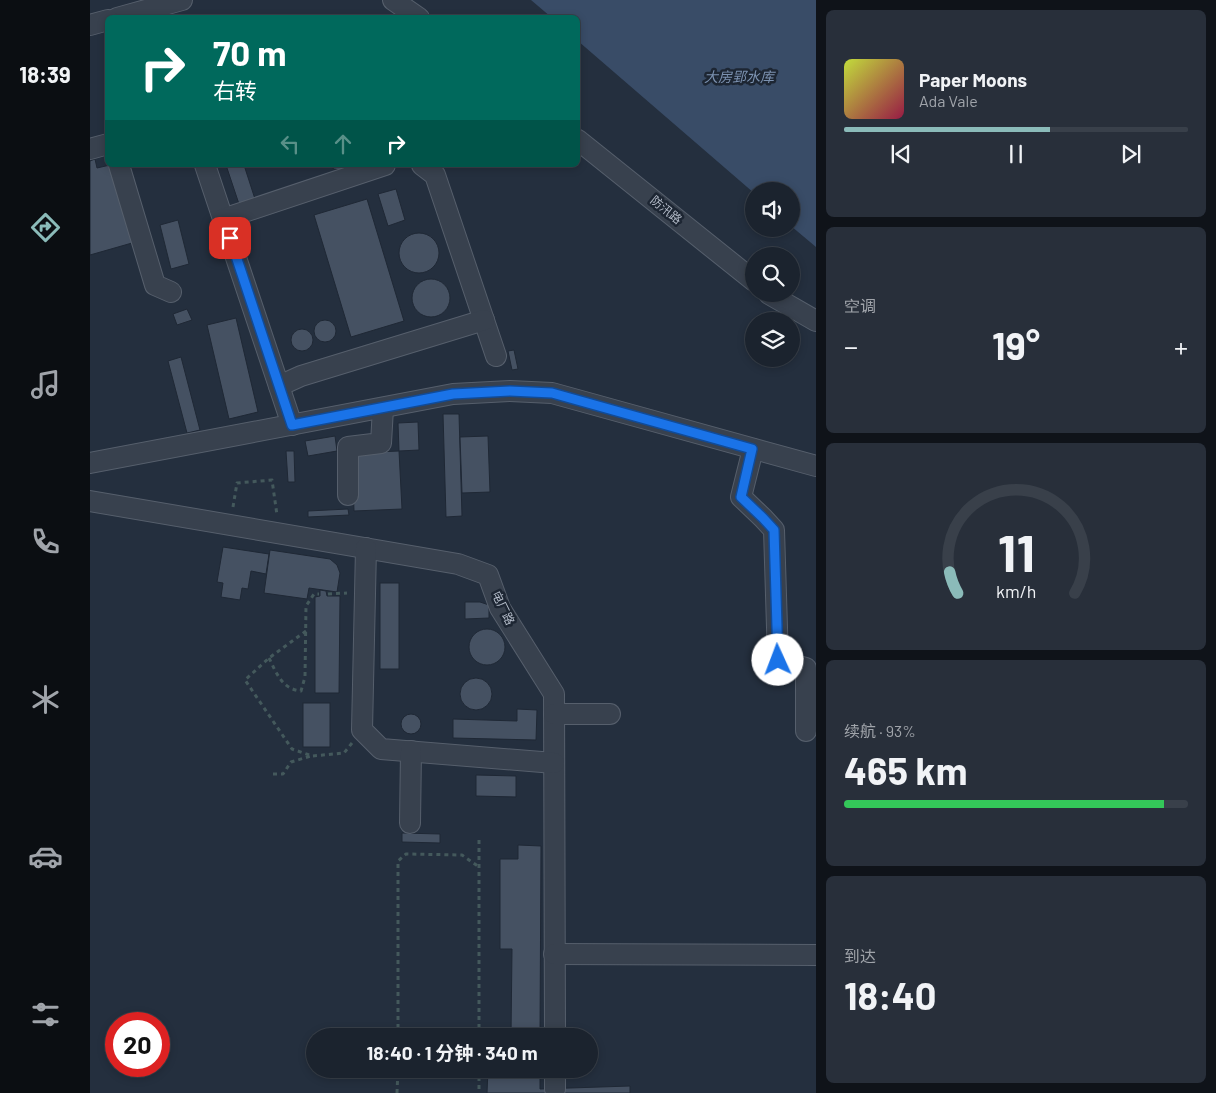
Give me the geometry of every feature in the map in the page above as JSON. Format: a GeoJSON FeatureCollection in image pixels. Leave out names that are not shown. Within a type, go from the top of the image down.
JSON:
{"type":"FeatureCollection","features":[{"type":"Feature","properties":{"kind":"street"},"geometry":{"type":"LineString","coordinates":[[128,15],[182,0]]}},
{"type":"Feature","properties":{"kind":"street"},"geometry":{"type":"LineString","coordinates":[[393,0],[415,15]]}},
{"type":"Feature","properties":{"kind":"street"},"geometry":{"type":"LineString","coordinates":[[90,25],[105,21]]}},
{"type":"Feature","properties":{"kind":"street","name":"防汛路"},"geometry":{"type":"LineString","coordinates":[[580,142],[745,274]]}},
{"type":"Feature","properties":{"kind":"street"},"geometry":{"type":"LineString","coordinates":[[90,149],[105,145]]}},
{"type":"Feature","properties":{"kind":"street"},"geometry":{"type":"LineString","coordinates":[[119,167],[155,285],[171,292]]}},
{"type":"Feature","properties":{"kind":"street"},"geometry":{"type":"LineString","coordinates":[[207,167],[292,425]]}},
{"type":"Feature","properties":{"kind":"street"},"geometry":{"type":"LineString","coordinates":[[223,219],[379,167]]}},
{"type":"Feature","properties":{"kind":"street"},"geometry":{"type":"LineString","coordinates":[[425,167],[435,175],[496,356]]}},
{"type":"Feature","properties":{"kind":"street"},"geometry":{"type":"LineString","coordinates":[[784,302],[816,321]]}},
{"type":"Feature","properties":{"kind":"street"},"geometry":{"type":"LineString","coordinates":[[279,386],[302,376],[484,320]]}},
{"type":"Feature","properties":{"kind":"street"},"geometry":{"type":"LineString","coordinates":[[90,463],[453,394],[510,391],[552,393],[816,466]]}},
{"type":"Feature","properties":{"kind":"street"},"geometry":{"type":"LineString","coordinates":[[348,495],[348,447],[381,443],[382,408]]}},
{"type":"Feature","properties":{"kind":"street"},"geometry":{"type":"LineString","coordinates":[[752,449],[741,497],[774,530],[778,660],[806,668],[806,731]]}},
{"type":"Feature","properties":{"kind":"street","name":"电厂路"},"geometry":{"type":"LineString","coordinates":[[90,501],[458,564],[488,575],[500,608],[554,694],[555,1028]]}},
{"type":"Feature","properties":{"kind":"street"},"geometry":{"type":"LineString","coordinates":[[366,548],[362,730],[381,749],[554,763]]}},
{"type":"Feature","properties":{"kind":"street"},"geometry":{"type":"LineString","coordinates":[[554,714],[610,714]]}},
{"type":"Feature","properties":{"kind":"street"},"geometry":{"type":"LineString","coordinates":[[410,824],[411,751]]}},
{"type":"Feature","properties":{"kind":"street"},"geometry":{"type":"LineString","coordinates":[[554,954],[816,955]]}},
{"type":"Feature","properties":{"kind":"path"},"geometry":{"type":"LineString","coordinates":[[230,525],[237,483],[272,480],[278,518],[276,533]]}},
{"type":"Feature","properties":{"kind":"path"},"geometry":{"type":"LineString","coordinates":[[268,658],[282,682],[292,690],[302,690],[305,677],[306,606],[314,594],[319,594]]}},
{"type":"Feature","properties":{"kind":"path"},"geometry":{"type":"LineString","coordinates":[[306,631],[268,658],[245,680],[292,748],[312,756]]}},
{"type":"Feature","properties":{"kind":"path"},"geometry":{"type":"LineString","coordinates":[[273,774],[283,774],[291,762],[312,756],[344,752],[362,730]]}},
{"type":"Feature","properties":{"kind":"path"},"geometry":{"type":"LineString","coordinates":[[479,840],[479,1028]]}},
{"type":"Feature","properties":{"kind":"path"},"geometry":{"type":"LineString","coordinates":[[398,1028],[398,861],[406,854],[462,855],[479,866]]}},
{"type":"Feature","properties":{"kind":"path"},"geometry":{"type":"LineString","coordinates":[[398,1078],[398,1093]]}},
{"type":"Feature","properties":{"kind":"path"},"geometry":{"type":"LineString","coordinates":[[479,1078],[479,1093]]}},
{"type":"Feature","properties":{"kind":"water","name":"大房郢水库"},"geometry":{"type":"Polygon","coordinates":[[[531,0],[816,0],[816,247],[800,234],[800,182],[745,182],[745,185],[580,43],[580,15],[549,15],[531,0]]]}},
{"type":"Feature","properties":{"kind":"building"},"geometry":{"type":"Polygon","coordinates":[[[95,159],[97,168],[111,167],[132,243],[90,255],[90,161],[95,159]]]}},
{"type":"Feature","properties":{"kind":"building"},"geometry":{"type":"Polygon","coordinates":[[[227,167],[245,167],[255,199],[239,204],[227,167]]]}},
{"type":"Feature","properties":{"kind":"building"},"geometry":{"type":"Polygon","coordinates":[[[331,167],[348,167],[340,170],[331,167]]]}},
{"type":"Feature","properties":{"kind":"building"},"geometry":{"type":"Polygon","coordinates":[[[396,189],[405,220],[388,226],[378,194],[396,189]]]}},
{"type":"Feature","properties":{"kind":"building"},"geometry":{"type":"Polygon","coordinates":[[[367,199],[404,321],[351,337],[314,215],[367,199]]]}},
{"type":"Feature","properties":{"kind":"building"},"geometry":{"type":"Polygon","coordinates":[[[178,220],[189,264],[171,269],[160,225],[178,220]]]}},
{"type":"Feature","properties":{"kind":"building"},"geometry":{"type":"Polygon","coordinates":[[[419,233],[430,236],[436,242],[439,253],[436,264],[430,270],[419,273],[408,270],[402,264],[399,253],[402,242],[408,236],[419,233]]]}},
{"type":"Feature","properties":{"kind":"building"},"geometry":{"type":"Polygon","coordinates":[[[431,279],[445,284],[450,298],[445,312],[431,317],[417,312],[412,298],[417,284],[431,279]]]}},
{"type":"Feature","properties":{"kind":"building"},"geometry":{"type":"Polygon","coordinates":[[[187,309],[192,320],[177,325],[173,314],[187,309]]]}},
{"type":"Feature","properties":{"kind":"building"},"geometry":{"type":"Polygon","coordinates":[[[236,318],[258,412],[229,419],[207,325],[236,318]]]}},
{"type":"Feature","properties":{"kind":"building"},"geometry":{"type":"Polygon","coordinates":[[[325,320],[333,323],[336,331],[333,339],[325,342],[317,339],[314,331],[317,323],[325,320]]]}},
{"type":"Feature","properties":{"kind":"building"},"geometry":{"type":"Polygon","coordinates":[[[302,329],[310,332],[313,340],[310,348],[302,351],[294,348],[291,340],[294,332],[302,329]]]}},
{"type":"Feature","properties":{"kind":"building"},"geometry":{"type":"Polygon","coordinates":[[[514,350],[518,369],[512,370],[508,351],[514,350]]]}},
{"type":"Feature","properties":{"kind":"building"},"geometry":{"type":"Polygon","coordinates":[[[181,357],[200,430],[187,433],[168,361],[181,357]]]}},
{"type":"Feature","properties":{"kind":"building"},"geometry":{"type":"Polygon","coordinates":[[[443,414],[459,414],[462,516],[446,517],[443,414]]]}},
{"type":"Feature","properties":{"kind":"building"},"geometry":{"type":"Polygon","coordinates":[[[418,422],[419,450],[399,451],[398,423],[418,422]]]}},
{"type":"Feature","properties":{"kind":"building"},"geometry":{"type":"Polygon","coordinates":[[[335,436],[337,451],[308,456],[305,441],[335,436]]]}},
{"type":"Feature","properties":{"kind":"building"},"geometry":{"type":"Polygon","coordinates":[[[488,436],[490,492],[462,493],[460,437],[488,436]]]}},
{"type":"Feature","properties":{"kind":"building"},"geometry":{"type":"Polygon","coordinates":[[[286,451],[294,451],[295,482],[288,482],[286,451]]]}},
{"type":"Feature","properties":{"kind":"building"},"geometry":{"type":"Polygon","coordinates":[[[399,451],[402,509],[354,511],[352,453],[399,451]]]}},
{"type":"Feature","properties":{"kind":"building"},"geometry":{"type":"Polygon","coordinates":[[[348,509],[349,515],[308,517],[308,511],[348,509]]]}},
{"type":"Feature","properties":{"kind":"building"},"geometry":{"type":"Polygon","coordinates":[[[223,547],[269,554],[266,574],[251,571],[248,589],[242,588],[240,600],[221,597],[223,583],[217,582],[223,547]]]}},
{"type":"Feature","properties":{"kind":"building"},"geometry":{"type":"Polygon","coordinates":[[[270,550],[330,559],[337,565],[340,573],[337,592],[309,588],[307,599],[264,593],[270,550]]]}},
{"type":"Feature","properties":{"kind":"building"},"geometry":{"type":"Polygon","coordinates":[[[380,583],[399,583],[399,669],[380,669],[380,583]]]}},
{"type":"Feature","properties":{"kind":"building"},"geometry":{"type":"Polygon","coordinates":[[[320,590],[326,591],[327,596],[340,596],[339,693],[315,693],[315,597],[320,596],[320,590]]]}},
{"type":"Feature","properties":{"kind":"building"},"geometry":{"type":"Polygon","coordinates":[[[465,602],[480,602],[489,605],[489,618],[465,619],[465,602]]]}},
{"type":"Feature","properties":{"kind":"building"},"geometry":{"type":"Polygon","coordinates":[[[487,629],[494,630],[500,634],[504,640],[504,654],[500,660],[494,664],[487,665],[480,664],[474,660],[470,654],[469,647],[470,640],[474,634],[480,630],[487,629]]]}},
{"type":"Feature","properties":{"kind":"building"},"geometry":{"type":"Polygon","coordinates":[[[476,678],[488,682],[492,694],[488,706],[476,710],[464,706],[460,694],[464,682],[476,678]]]}},
{"type":"Feature","properties":{"kind":"building"},"geometry":{"type":"Polygon","coordinates":[[[303,703],[330,703],[330,747],[303,747],[303,703]]]}},
{"type":"Feature","properties":{"kind":"building"},"geometry":{"type":"Polygon","coordinates":[[[517,709],[537,710],[536,740],[453,738],[453,719],[517,721],[517,709]]]}},
{"type":"Feature","properties":{"kind":"building"},"geometry":{"type":"Polygon","coordinates":[[[411,714],[418,717],[421,724],[418,731],[411,734],[404,731],[401,724],[404,717],[411,714]]]}},
{"type":"Feature","properties":{"kind":"building"},"geometry":{"type":"Polygon","coordinates":[[[476,775],[516,776],[516,797],[476,796],[476,775]]]}},
{"type":"Feature","properties":{"kind":"building"},"geometry":{"type":"Polygon","coordinates":[[[402,833],[440,834],[440,843],[402,842],[402,833]]]}},
{"type":"Feature","properties":{"kind":"building"},"geometry":{"type":"Polygon","coordinates":[[[518,845],[541,846],[540,1028],[511,1028],[512,949],[500,949],[500,859],[518,859],[518,845]]]}},
{"type":"Feature","properties":{"kind":"building"},"geometry":{"type":"Polygon","coordinates":[[[488,1078],[540,1078],[540,1089],[630,1086],[630,1093],[487,1093],[488,1078]]]}},
{"type":"Feature","properties":{"kind":"route"},"geometry":{"type":"LineString","coordinates":[[230,238],[292,425],[453,394],[510,391],[552,393],[752,449],[741,497],[774,530],[778,660]]}}]}
